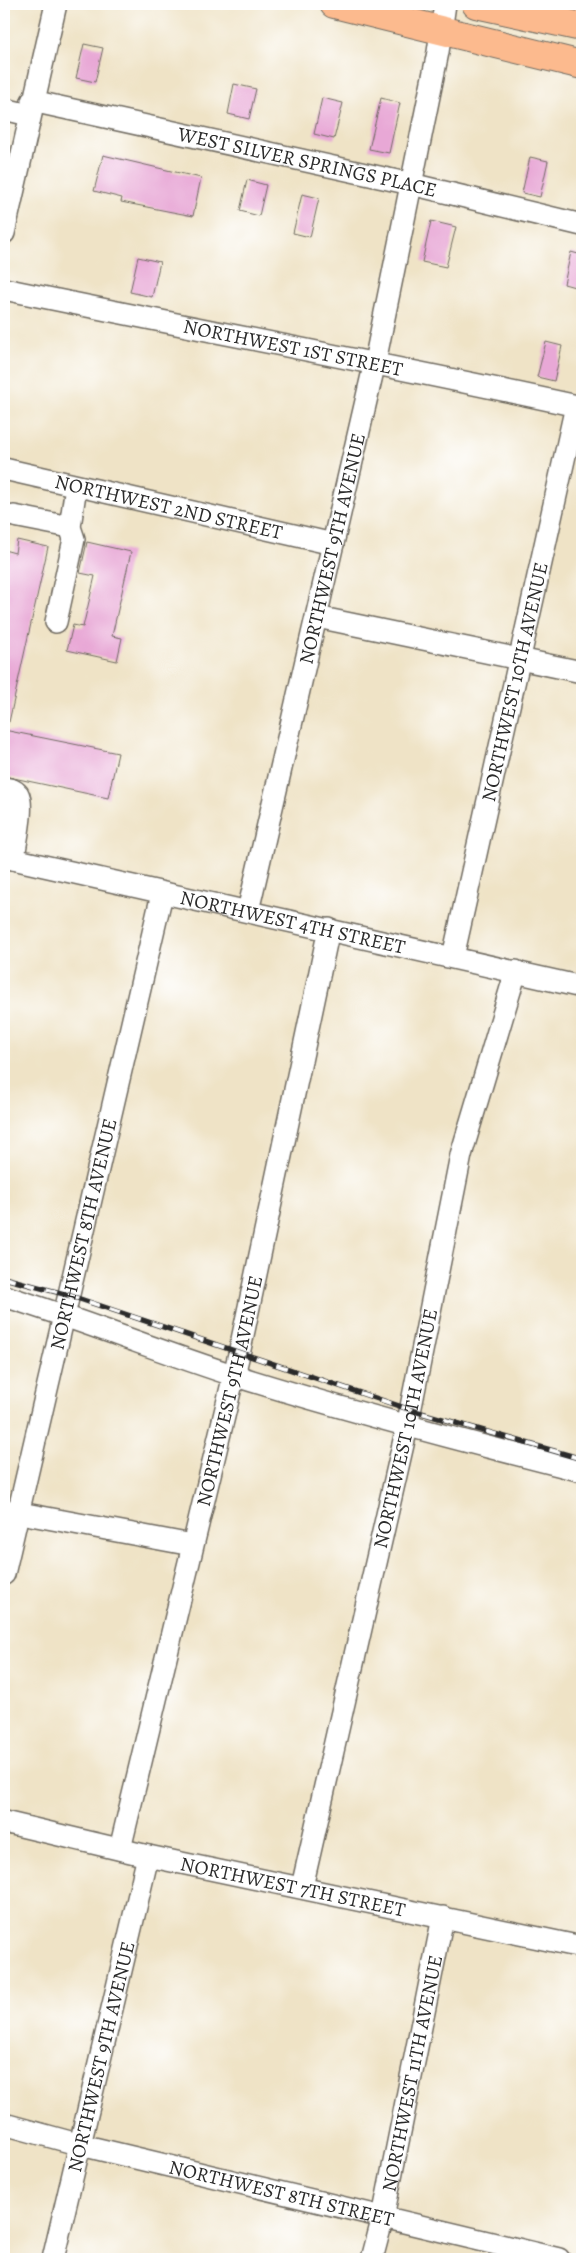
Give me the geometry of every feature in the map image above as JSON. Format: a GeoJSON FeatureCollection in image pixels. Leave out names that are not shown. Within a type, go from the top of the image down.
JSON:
{"type":"FeatureCollection","features":[{"type":"Feature","properties":{"kind":"main road"},"geometry":{"type":"LineString","coordinates":[[334,4],[443,16],[582,65]]}},
{"type":"Feature","properties":{"kind":"main road"},"geometry":{"type":"LineString","coordinates":[[476,4],[582,27]]}},
{"type":"Feature","properties":{"kind":"street"},"geometry":{"type":"LineString","coordinates":[[4,233],[56,4]]}},
{"type":"Feature","properties":{"kind":"street"},"geometry":{"type":"LineString","coordinates":[[529,4],[582,27]]}},
{"type":"Feature","properties":{"kind":"street","name":"NORTHWEST 9TH AVENUE"},"geometry":{"type":"LineString","coordinates":[[248,911],[375,362],[443,16]]}},
{"type":"Feature","properties":{"kind":"street","name":"WEST SILVER SPRINGS PLACE"},"geometry":{"type":"LineString","coordinates":[[4,109],[31,108],[411,184],[582,226]]}},
{"type":"Feature","properties":{"kind":"street","name":"NORTHWEST 1ST STREET"},"geometry":{"type":"LineString","coordinates":[[4,289],[252,341],[375,362],[579,406]]}},
{"type":"Feature","properties":{"kind":"street","name":"NORTHWEST 10TH AVENUE"},"geometry":{"type":"LineString","coordinates":[[453,957],[519,659],[579,406]]}},
{"type":"Feature","properties":{"kind":"street","name":"NORTHWEST 2ND STREET"},"geometry":{"type":"LineString","coordinates":[[4,469],[333,544]]}},
{"type":"Feature","properties":{"kind":"street"},"geometry":{"type":"LineString","coordinates":[[56,622],[74,539],[70,527],[76,486]]}},
{"type":"Feature","properties":{"kind":"street"},"geometry":{"type":"LineString","coordinates":[[14,516],[70,527]]}},
{"type":"Feature","properties":{"kind":"street"},"geometry":{"type":"LineString","coordinates":[[317,617],[582,672]]}},
{"type":"Feature","properties":{"kind":"street"},"geometry":{"type":"LineString","coordinates":[[4,788],[13,790],[19,796],[20,805],[9,858]]}},
{"type":"Feature","properties":{"kind":"street","name":"NORTHWEST 4TH STREET"},"geometry":{"type":"LineString","coordinates":[[9,858],[162,894],[248,911],[582,987]]}},
{"type":"Feature","properties":{"kind":"street","name":"NORTHWEST 8TH AVENUE"},"geometry":{"type":"LineString","coordinates":[[4,1574],[11,1511],[64,1314],[162,894]]}},
{"type":"Feature","properties":{"kind":"street","name":"NORTHWEST 9TH AVENUE"},"geometry":{"type":"LineString","coordinates":[[120,1849],[234,1375],[329,929]]}},
{"type":"Feature","properties":{"kind":"street","name":"NORTHWEST 10TH AVENUE"},"geometry":{"type":"LineString","coordinates":[[302,1887],[407,1427],[461,1155],[516,971]]}},
{"type":"Feature","properties":{"kind":"street"},"geometry":{"type":"LineString","coordinates":[[4,1296],[64,1314],[234,1375],[407,1427],[582,1471]]}},
{"type":"Feature","properties":{"kind":"street"},"geometry":{"type":"LineString","coordinates":[[11,1511],[192,1545]]}},
{"type":"Feature","properties":{"kind":"street","name":"NORTHWEST 7TH STREET"},"geometry":{"type":"LineString","coordinates":[[4,1822],[148,1856],[582,1947]]}},
{"type":"Feature","properties":{"kind":"street","name":"NORTHWEST 9TH AVENUE"},"geometry":{"type":"LineString","coordinates":[[53,2259],[148,1856]]}},
{"type":"Feature","properties":{"kind":"street","name":"NORTHWEST 11TH AVENUE"},"geometry":{"type":"LineString","coordinates":[[372,2259],[383,2217],[442,1917]]}},
{"type":"Feature","properties":{"kind":"street","name":"NORTHWEST 8TH STREET"},"geometry":{"type":"LineString","coordinates":[[4,2124],[81,2145],[559,2259]]}},
{"type":"Feature","properties":{"kind":"building"},"geometry":{"type":"Polygon","coordinates":[[[84,44],[103,48],[95,82],[76,78],[84,44]]]}},
{"type":"Feature","properties":{"kind":"building"},"geometry":{"type":"Polygon","coordinates":[[[234,84],[256,89],[249,119],[228,114],[234,84]]]}},
{"type":"Feature","properties":{"kind":"building"},"geometry":{"type":"Polygon","coordinates":[[[322,98],[343,103],[334,139],[314,134],[322,98]]]}},
{"type":"Feature","properties":{"kind":"building"},"geometry":{"type":"Polygon","coordinates":[[[381,98],[400,103],[389,153],[369,149],[381,98]]]}},
{"type":"Feature","properties":{"kind":"building"},"geometry":{"type":"Polygon","coordinates":[[[103,155],[201,178],[193,216],[121,202],[122,198],[94,191],[103,155]]]}},
{"type":"Feature","properties":{"kind":"building"},"geometry":{"type":"Polygon","coordinates":[[[530,157],[548,161],[540,197],[522,193],[530,157]]]}},
{"type":"Feature","properties":{"kind":"building"},"geometry":{"type":"Polygon","coordinates":[[[247,180],[266,185],[259,216],[240,211],[247,180]]]}},
{"type":"Feature","properties":{"kind":"building"},"geometry":{"type":"Polygon","coordinates":[[[302,194],[319,198],[310,237],[293,233],[302,194]]]}},
{"type":"Feature","properties":{"kind":"building"},"geometry":{"type":"Polygon","coordinates":[[[431,221],[456,227],[446,267],[422,262],[431,221]]]}},
{"type":"Feature","properties":{"kind":"building"},"geometry":{"type":"Polygon","coordinates":[[[571,252],[582,255],[582,289],[564,284],[571,252]]]}},
{"type":"Feature","properties":{"kind":"building"},"geometry":{"type":"Polygon","coordinates":[[[138,257],[160,262],[152,297],[130,292],[138,257]]]}},
{"type":"Feature","properties":{"kind":"building"},"geometry":{"type":"Polygon","coordinates":[[[546,342],[562,346],[554,381],[537,377],[546,342]]]}},
{"type":"Feature","properties":{"kind":"building"},"geometry":{"type":"Polygon","coordinates":[[[17,540],[48,547],[9,722],[4,721],[4,550],[15,553],[17,540]]]}},
{"type":"Feature","properties":{"kind":"building"},"geometry":{"type":"Polygon","coordinates":[[[87,542],[131,552],[112,636],[122,638],[117,661],[67,650],[73,625],[83,627],[95,576],[80,573],[87,542]]]}},
{"type":"Feature","properties":{"kind":"building"},"geometry":{"type":"Polygon","coordinates":[[[4,730],[118,753],[108,798],[4,776],[4,730]]]}},
{"type":"Feature","properties":{"kind":"railway"},"geometry":{"type":"LineString","coordinates":[[4,1278],[68,1295],[411,1410],[582,1459]]}}]}
